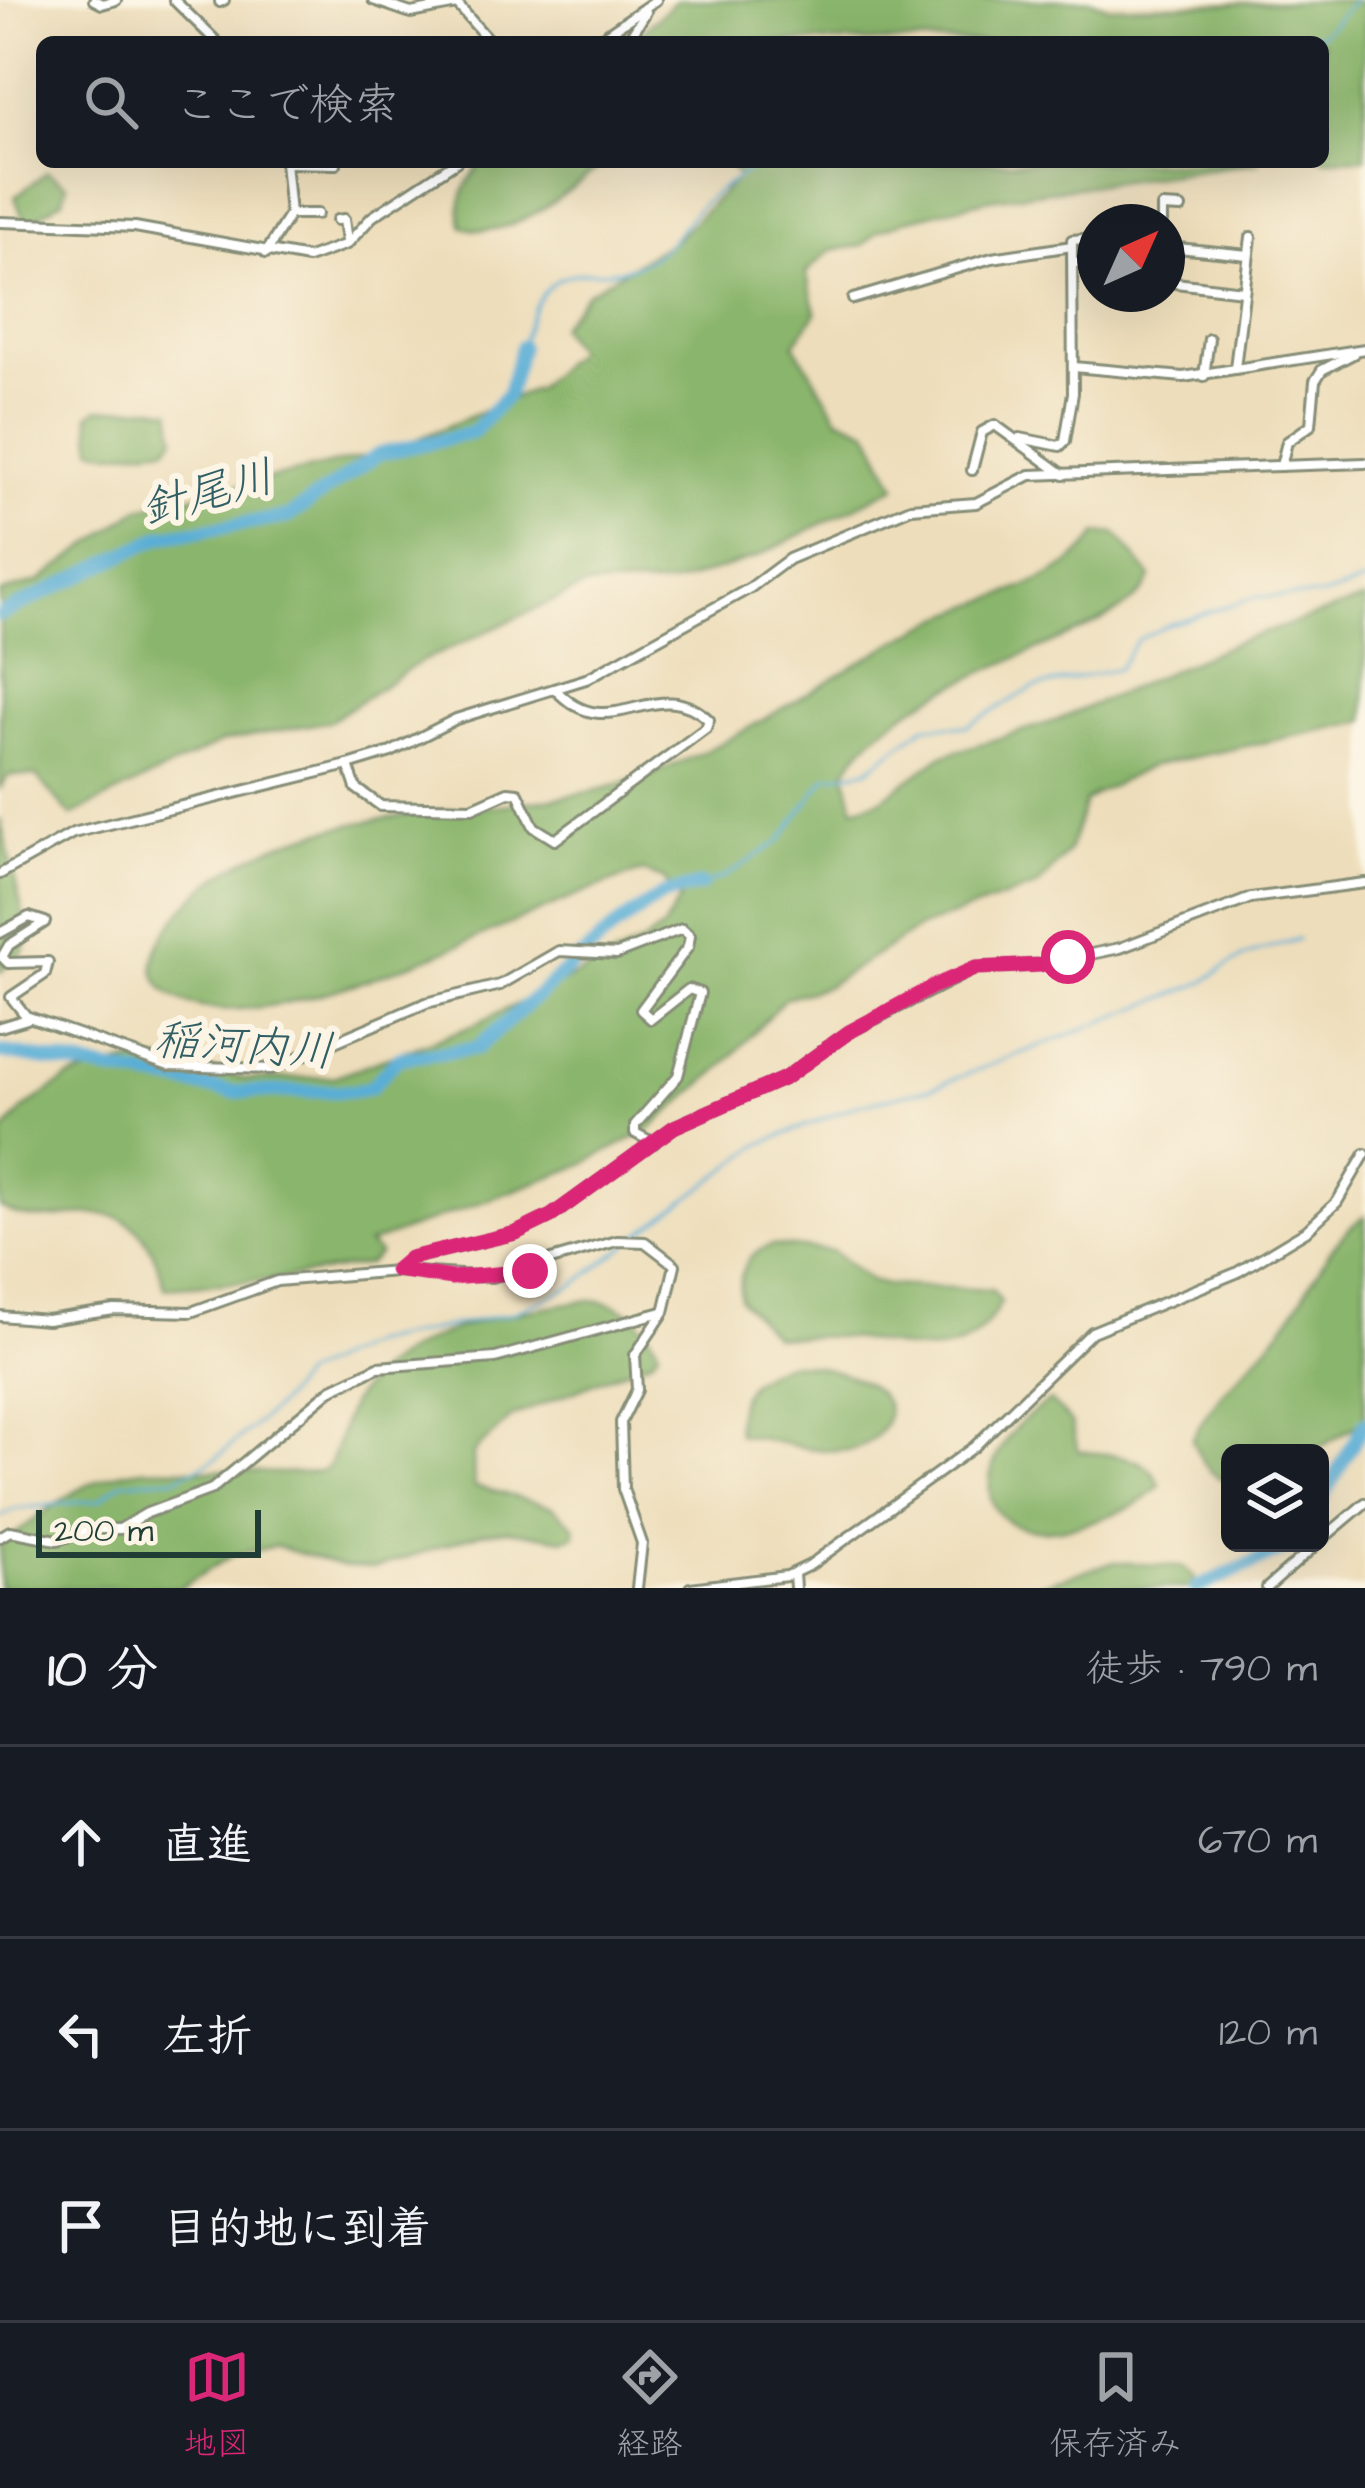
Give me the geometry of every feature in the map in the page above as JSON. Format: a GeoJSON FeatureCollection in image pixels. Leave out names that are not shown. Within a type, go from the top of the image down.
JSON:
{"type":"FeatureCollection","features":[{"type":"Feature","properties":{"kind":"street"},"geometry":{"type":"LineString","coordinates":[[94,0],[102,4],[116,0]]}},
{"type":"Feature","properties":{"kind":"street"},"geometry":{"type":"LineString","coordinates":[[174,0],[211,36]]}},
{"type":"Feature","properties":{"kind":"street"},"geometry":{"type":"LineString","coordinates":[[373,0],[411,13],[457,4],[485,36]]}},
{"type":"Feature","properties":{"kind":"street"},"geometry":{"type":"LineString","coordinates":[[604,36],[653,3]]}},
{"type":"Feature","properties":{"kind":"street"},"geometry":{"type":"LineString","coordinates":[[632,36],[653,3]]}},
{"type":"Feature","properties":{"kind":"street"},"geometry":{"type":"LineString","coordinates":[[265,254],[290,214],[286,168]]}},
{"type":"Feature","properties":{"kind":"street"},"geometry":{"type":"LineString","coordinates":[[0,222],[135,227],[265,254],[308,258],[347,244],[372,217],[447,168]]}},
{"type":"Feature","properties":{"kind":"street"},"geometry":{"type":"LineString","coordinates":[[290,214],[317,214]]}},
{"type":"Feature","properties":{"kind":"street"},"geometry":{"type":"LineString","coordinates":[[337,220],[344,219],[347,244]]}},
{"type":"Feature","properties":{"kind":"street"},"geometry":{"type":"LineString","coordinates":[[1235,368],[1251,237]]}},
{"type":"Feature","properties":{"kind":"street"},"geometry":{"type":"LineString","coordinates":[[972,470],[986,426],[1052,446],[1065,441],[1074,367],[1072,240],[1077,240]]}},
{"type":"Feature","properties":{"kind":"street"},"geometry":{"type":"LineString","coordinates":[[853,299],[992,258],[1072,246]]}},
{"type":"Feature","properties":{"kind":"street"},"geometry":{"type":"LineString","coordinates":[[1185,249],[1248,255]]}},
{"type":"Feature","properties":{"kind":"street"},"geometry":{"type":"LineString","coordinates":[[1072,263],[1077,263]]}},
{"type":"Feature","properties":{"kind":"street"},"geometry":{"type":"LineString","coordinates":[[1185,284],[1243,291]]}},
{"type":"Feature","properties":{"kind":"street"},"geometry":{"type":"LineString","coordinates":[[1204,376],[1209,339]]}},
{"type":"Feature","properties":{"kind":"street"},"geometry":{"type":"LineString","coordinates":[[1074,367],[1204,376],[1365,349]]}},
{"type":"Feature","properties":{"kind":"street"},"geometry":{"type":"LineString","coordinates":[[1282,466],[1287,442],[1311,425],[1311,394],[1318,374],[1354,352]]}},
{"type":"Feature","properties":{"kind":"street"},"geometry":{"type":"LineString","coordinates":[[1020,438],[1039,460],[1066,476]]}},
{"type":"Feature","properties":{"kind":"street"},"geometry":{"type":"LineString","coordinates":[[0,874],[73,832],[348,765],[391,752],[456,719],[556,691],[750,588],[789,559],[911,508],[957,507],[1030,475],[1365,463]]}},
{"type":"Feature","properties":{"kind":"street"},"geometry":{"type":"LineString","coordinates":[[348,765],[356,788],[381,806],[472,808],[508,791],[518,793],[534,827],[555,840],[706,728],[709,720],[664,701],[601,717],[571,707],[556,691]]}},
{"type":"Feature","properties":{"kind":"street"},"geometry":{"type":"LineString","coordinates":[[396,1270],[410,1258],[516,1233],[551,1216],[654,1143],[728,1101],[785,1078],[849,1032],[976,968],[1040,965],[1120,948],[1251,898],[1365,883]]}},
{"type":"Feature","properties":{"kind":"street"},"geometry":{"type":"LineString","coordinates":[[0,933],[29,917],[44,922],[9,945],[2,957],[8,963],[49,962],[45,974],[11,997],[17,1011],[34,1020],[169,1066],[271,1069],[426,1003],[500,985],[565,950],[600,956],[676,929],[690,936],[641,1010],[651,1019],[689,989],[700,993],[677,1076],[635,1125],[635,1133],[654,1143]]}},
{"type":"Feature","properties":{"kind":"street"},"geometry":{"type":"LineString","coordinates":[[0,1027],[20,1018],[34,1020]]}},
{"type":"Feature","properties":{"kind":"street"},"geometry":{"type":"LineString","coordinates":[[691,1588],[794,1574],[974,1448],[1092,1332],[1236,1274],[1306,1231],[1347,1187],[1365,1154]]}},
{"type":"Feature","properties":{"kind":"street"},"geometry":{"type":"LineString","coordinates":[[1347,1187],[1365,1180]]}},
{"type":"Feature","properties":{"kind":"street"},"geometry":{"type":"LineString","coordinates":[[0,1316],[46,1320],[114,1310],[191,1312],[277,1281],[396,1270],[492,1277],[530,1271],[617,1241],[645,1242],[675,1265],[664,1312],[635,1355],[637,1390],[621,1422],[623,1489],[642,1543],[637,1588]]}},
{"type":"Feature","properties":{"kind":"street"},"geometry":{"type":"LineString","coordinates":[[0,1537],[10,1532],[57,1540],[90,1529],[120,1529],[146,1513],[212,1489],[332,1388],[378,1367],[495,1358],[664,1312]]}},
{"type":"Feature","properties":{"kind":"street"},"geometry":{"type":"LineString","coordinates":[[1329,1534],[1365,1503]]}},
{"type":"Feature","properties":{"kind":"street"},"geometry":{"type":"LineString","coordinates":[[1267,1588],[1308,1552]]}},
{"type":"Feature","properties":{"kind":"street"},"geometry":{"type":"LineString","coordinates":[[794,1574],[795,1588]]}},
{"type":"Feature","properties":{"kind":"green space"},"geometry":{"type":"Polygon","coordinates":[[[677,0],[1091,0],[1109,7],[1354,0],[1365,5],[1365,158],[1329,159],[1329,36],[638,36],[677,0]]]}},
{"type":"Feature","properties":{"kind":"green space"},"geometry":{"type":"Polygon","coordinates":[[[478,168],[597,168],[539,211],[501,228],[463,227],[460,210],[478,168]]]}},
{"type":"Feature","properties":{"kind":"green space"},"geometry":{"type":"Polygon","coordinates":[[[732,168],[1216,168],[989,199],[910,219],[878,231],[862,246],[831,250],[806,272],[816,313],[794,344],[838,417],[868,430],[896,486],[754,558],[671,585],[586,586],[416,664],[330,721],[224,741],[71,816],[36,776],[9,775],[0,788],[0,593],[40,581],[140,508],[390,451],[537,388],[576,350],[559,327],[587,293],[676,239],[738,177],[732,168]]]}},
{"type":"Feature","properties":{"kind":"green space"},"geometry":{"type":"Polygon","coordinates":[[[47,172],[67,185],[63,200],[30,222],[23,218],[15,197],[47,172]]]}},
{"type":"Feature","properties":{"kind":"green space"},"geometry":{"type":"Polygon","coordinates":[[[98,409],[171,410],[175,437],[166,447],[113,453],[93,449],[89,415],[98,409]]]}},
{"type":"Feature","properties":{"kind":"green space"},"geometry":{"type":"Polygon","coordinates":[[[1116,533],[1151,577],[1135,599],[1103,620],[961,682],[914,707],[873,737],[845,772],[854,808],[881,800],[941,756],[1058,720],[1237,642],[1365,599],[1365,721],[1151,766],[1094,795],[1085,802],[1069,850],[1038,886],[920,927],[827,986],[785,998],[724,1065],[649,1130],[577,1167],[368,1244],[379,1253],[368,1264],[273,1280],[165,1288],[151,1249],[134,1227],[115,1216],[47,1218],[0,1207],[3,1133],[25,1108],[69,1078],[134,1061],[173,1062],[247,1079],[334,1077],[470,1027],[642,943],[663,928],[680,899],[663,879],[643,872],[398,969],[325,993],[259,1007],[203,1007],[163,988],[155,975],[155,960],[167,931],[206,887],[254,855],[309,835],[370,821],[555,798],[655,773],[739,733],[942,618],[1047,577],[1082,552],[1097,534],[1116,533]]]}},
{"type":"Feature","properties":{"kind":"green space"},"geometry":{"type":"Polygon","coordinates":[[[0,819],[28,934],[24,951],[0,972],[0,819]]]}},
{"type":"Feature","properties":{"kind":"green space"},"geometry":{"type":"Polygon","coordinates":[[[1365,1216],[1365,1420],[1326,1444],[1221,1444],[1221,1478],[1216,1476],[1192,1440],[1221,1395],[1292,1315],[1328,1254],[1365,1216]]]}},
{"type":"Feature","properties":{"kind":"green space"},"geometry":{"type":"Polygon","coordinates":[[[773,1245],[832,1251],[870,1281],[886,1285],[992,1290],[1001,1302],[986,1326],[950,1348],[909,1349],[841,1337],[774,1336],[740,1299],[745,1265],[755,1253],[773,1245]]]}},
{"type":"Feature","properties":{"kind":"green space"},"geometry":{"type":"Polygon","coordinates":[[[590,1300],[632,1314],[659,1350],[652,1359],[513,1416],[473,1453],[474,1486],[553,1507],[574,1526],[575,1535],[564,1539],[509,1530],[480,1533],[376,1568],[344,1567],[275,1546],[233,1555],[179,1588],[0,1588],[0,1546],[84,1487],[143,1469],[294,1473],[325,1469],[352,1402],[399,1357],[428,1340],[492,1318],[590,1300]]]}},
{"type":"Feature","properties":{"kind":"green space"},"geometry":{"type":"Polygon","coordinates":[[[788,1363],[840,1372],[874,1389],[885,1401],[887,1415],[880,1431],[849,1450],[807,1448],[738,1434],[738,1408],[746,1388],[788,1363]]]}},
{"type":"Feature","properties":{"kind":"green space"},"geometry":{"type":"Polygon","coordinates":[[[1050,1401],[1071,1422],[1078,1451],[1136,1461],[1160,1485],[1123,1510],[1053,1530],[1021,1527],[1001,1515],[991,1496],[991,1473],[1001,1448],[1021,1423],[1050,1401]]]}},
{"type":"Feature","properties":{"kind":"green space"},"geometry":{"type":"Polygon","coordinates":[[[1115,1562],[1183,1567],[1194,1577],[1191,1588],[1028,1588],[1115,1562]]]}},
{"type":"Feature","properties":{"kind":"waterway"},"geometry":{"type":"LineString","coordinates":[[1313,36],[1323,33],[1355,0]]}},
{"type":"Feature","properties":{"kind":"waterway"},"geometry":{"type":"LineString","coordinates":[[521,347],[532,312],[545,291],[560,279],[613,271],[654,256],[705,201],[751,168]]}},
{"type":"Feature","properties":{"kind":"waterway","name":"針尾川"},"geometry":{"type":"LineString","coordinates":[[0,615],[162,536],[288,517],[379,454],[472,433],[508,394],[521,347]]}},
{"type":"Feature","properties":{"kind":"waterway"},"geometry":{"type":"LineString","coordinates":[[701,885],[725,877],[780,841],[826,777],[867,770],[925,726],[967,726],[1033,688],[1118,669],[1137,640],[1168,625],[1255,597],[1323,596],[1365,582]]}},
{"type":"Feature","properties":{"kind":"waterway","name":"稲河内川"},"geometry":{"type":"LineString","coordinates":[[0,1052],[234,1092],[355,1091],[371,1087],[398,1058],[477,1048],[617,926],[662,895],[701,885]]}},
{"type":"Feature","properties":{"kind":"waterway"},"geometry":{"type":"LineString","coordinates":[[634,1238],[761,1144],[857,1105],[931,1088],[1205,982],[1237,960],[1298,939]]}},
{"type":"Feature","properties":{"kind":"waterway"},"geometry":{"type":"LineString","coordinates":[[0,1516],[15,1509],[99,1500],[123,1482],[176,1478],[215,1459],[278,1405],[303,1375],[368,1344],[512,1313],[574,1285],[627,1244]]}},
{"type":"Feature","properties":{"kind":"waterway"},"geometry":{"type":"LineString","coordinates":[[1329,1486],[1365,1423]]}},
{"type":"Feature","properties":{"kind":"waterway"},"geometry":{"type":"LineString","coordinates":[[1196,1588],[1278,1552]]}},
{"type":"Feature","properties":{"kind":"route"},"geometry":{"type":"LineString","coordinates":[[530,1271],[452,1278],[396,1270],[410,1258],[516,1233],[551,1216],[674,1127],[785,1078],[849,1032],[934,986],[976,968],[1040,965],[1068,957]]}}]}
